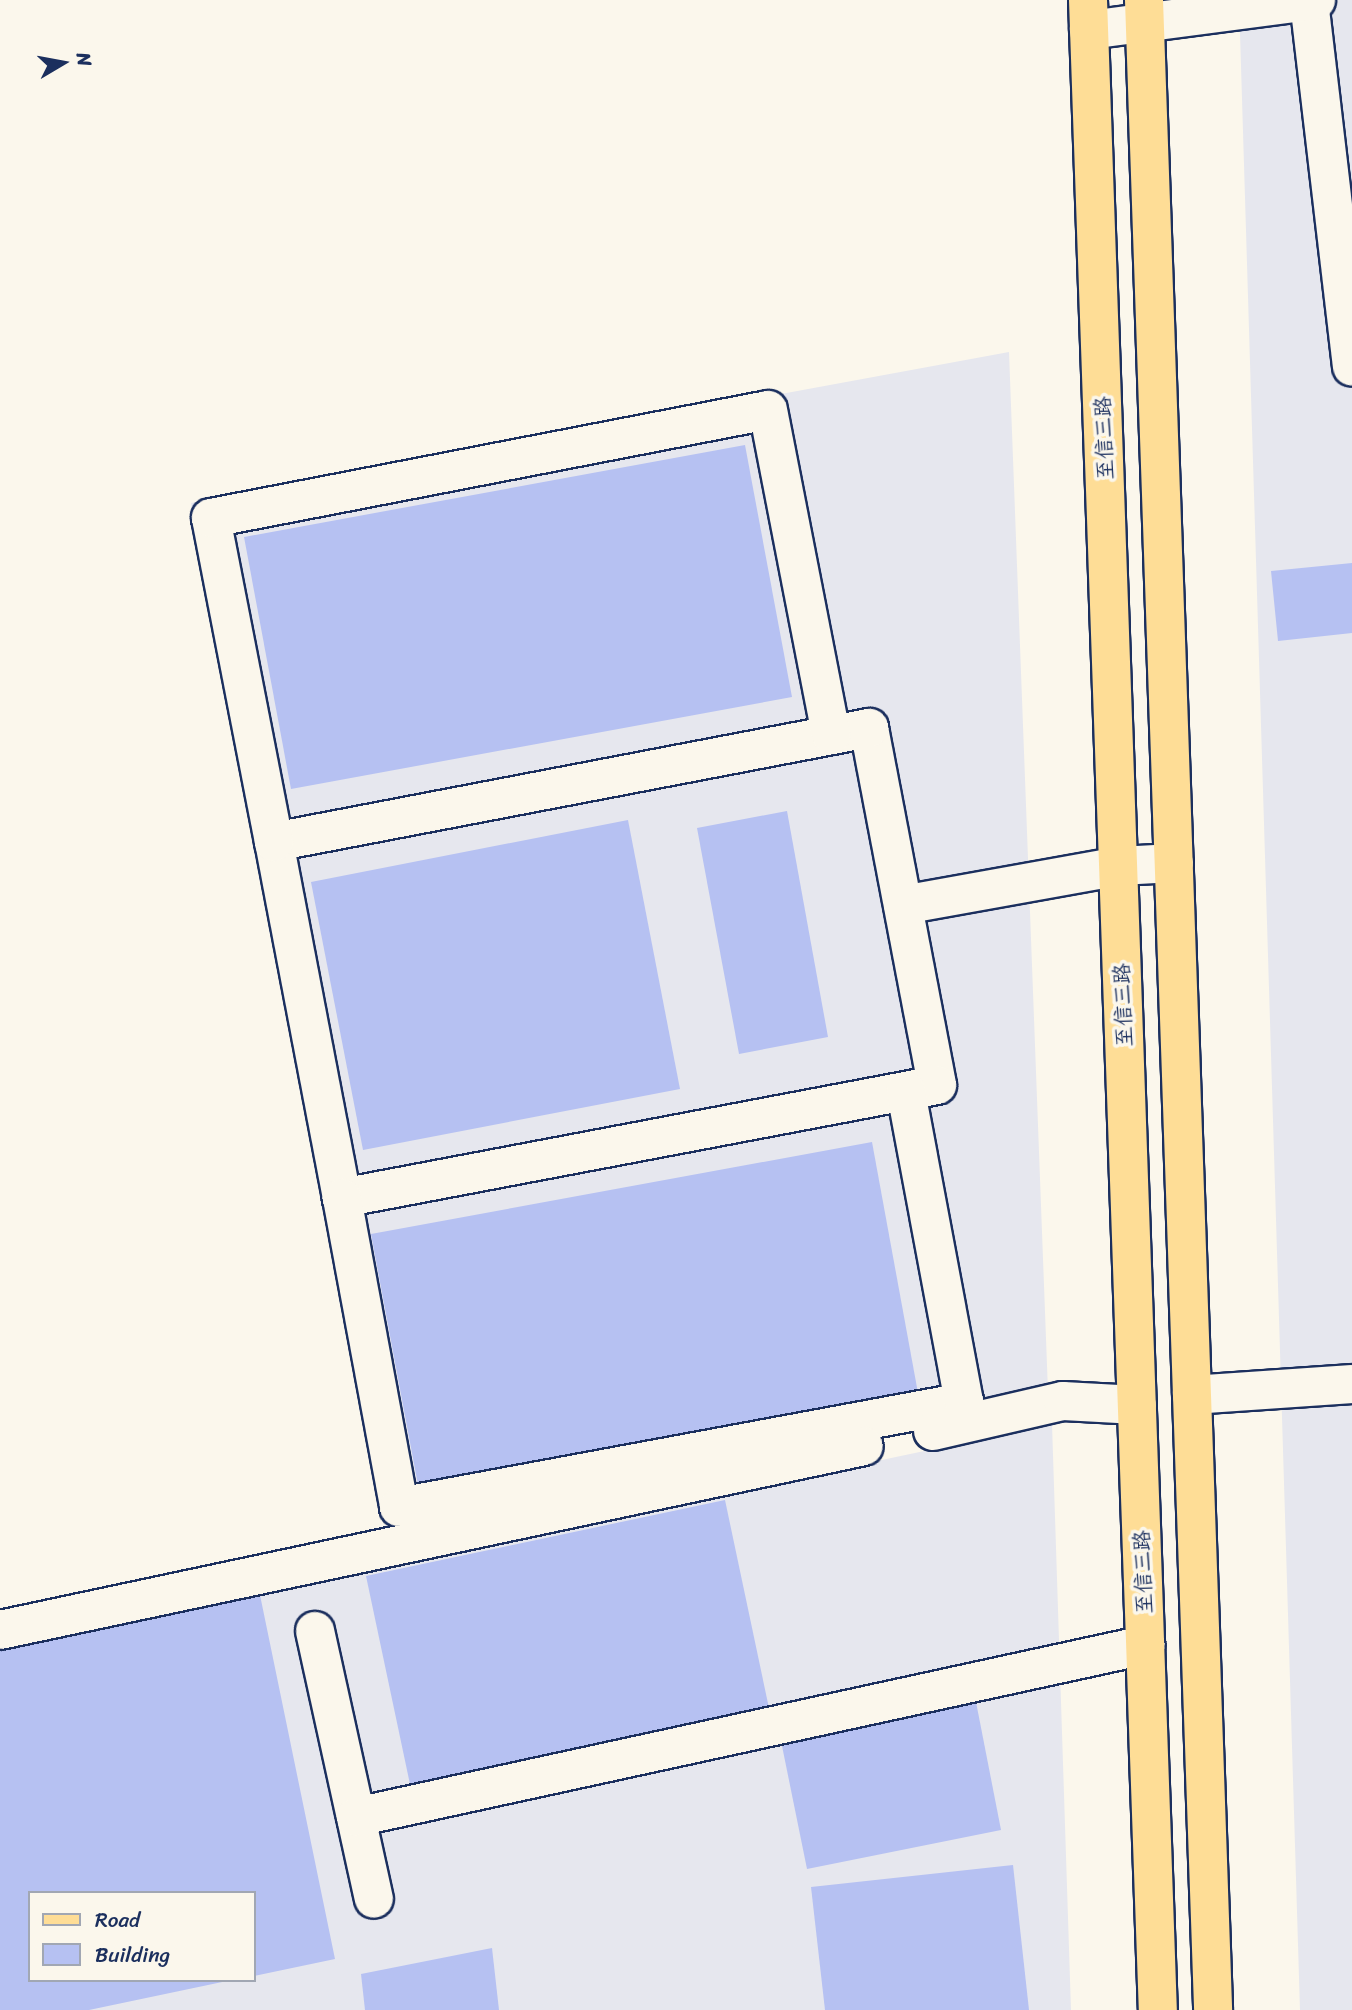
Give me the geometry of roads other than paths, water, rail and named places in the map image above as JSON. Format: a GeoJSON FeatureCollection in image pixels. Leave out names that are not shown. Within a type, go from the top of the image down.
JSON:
{"type":"FeatureCollection","features":[{"type":"Feature","properties":{"kind":"main road"},"geometry":{"type":"LineString","coordinates":[[1145,12],[1213,2010]]}},
{"type":"Feature","properties":{"kind":"main road","name":"至信三路"},"geometry":{"type":"LineString","coordinates":[[1089,15],[1158,2010]]}},
{"type":"Feature","properties":{"kind":"street"},"geometry":{"type":"LineString","coordinates":[[1089,15],[1316,0]]}},
{"type":"Feature","properties":{"kind":"street"},"geometry":{"type":"LineString","coordinates":[[1309,1],[1352,366]]}},
{"type":"Feature","properties":{"kind":"street"},"geometry":{"type":"LineString","coordinates":[[831,735],[768,410],[211,518],[399,1507],[964,1402],[906,1091]]}},
{"type":"Feature","properties":{"kind":"street"},"geometry":{"type":"LineString","coordinates":[[274,842],[869,728],[903,905],[937,1085],[342,1198]]}},
{"type":"Feature","properties":{"kind":"street"},"geometry":{"type":"LineString","coordinates":[[903,905],[1119,866],[1174,863]]}},
{"type":"Feature","properties":{"kind":"street"},"geometry":{"type":"LineString","coordinates":[[1192,1395],[1352,1384]]}},
{"type":"Feature","properties":{"kind":"street"},"geometry":{"type":"LineString","coordinates":[[0,1630],[1063,1401],[1137,1405]]}},
{"type":"Feature","properties":{"kind":"street"},"geometry":{"type":"LineString","coordinates":[[315,1631],[374,1899]]}},
{"type":"Feature","properties":{"kind":"street"},"geometry":{"type":"LineString","coordinates":[[356,1817],[1145,1645]]}}]}
